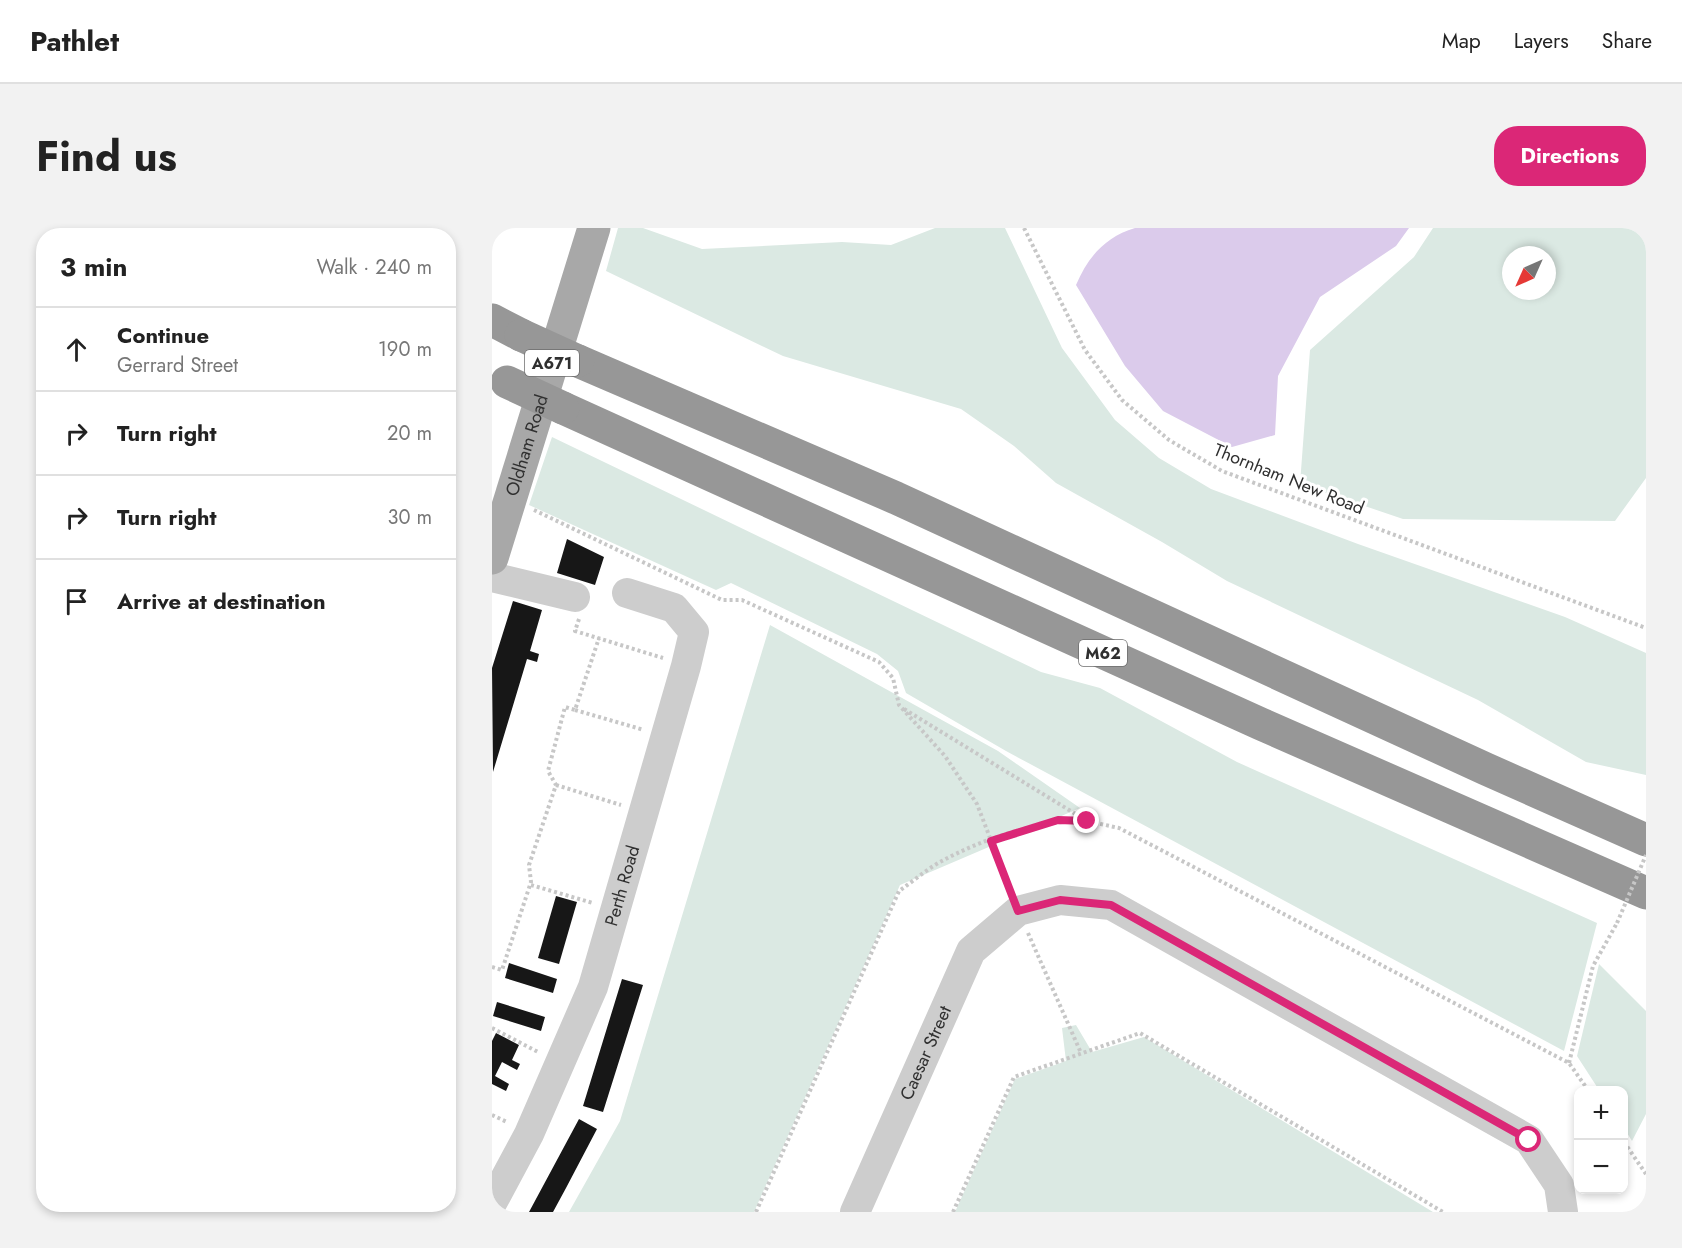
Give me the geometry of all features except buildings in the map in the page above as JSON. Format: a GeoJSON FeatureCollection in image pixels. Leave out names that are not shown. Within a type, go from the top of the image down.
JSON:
{"type":"FeatureCollection","features":[{"type":"Feature","properties":{"kind":"highway"},"geometry":{"type":"LineString","coordinates":[[492,320],[578,361],[907,502],[1486,769],[1646,840]]}},
{"type":"Feature","properties":{"kind":"highway","name":"M62"},"geometry":{"type":"LineString","coordinates":[[499,379],[1261,724],[1646,893]]}},
{"type":"Feature","properties":{"kind":"main road","name":"Oldham Road"},"geometry":{"type":"LineString","coordinates":[[492,558],[594,228]]}},
{"type":"Feature","properties":{"kind":"street"},"geometry":{"type":"LineString","coordinates":[[492,577],[575,597]]}},
{"type":"Feature","properties":{"kind":"street","name":"Perth Road"},"geometry":{"type":"LineString","coordinates":[[492,1203],[529,1134],[593,987],[694,632],[674,608],[627,592]]}},
{"type":"Feature","properties":{"kind":"street"},"geometry":{"type":"LineString","coordinates":[[1018,911],[1060,900],[1111,905],[1529,1140],[1559,1185],[1563,1212]]}},
{"type":"Feature","properties":{"kind":"street","name":"Caesar Street"},"geometry":{"type":"LineString","coordinates":[[855,1212],[971,951],[1018,911]]}},
{"type":"Feature","properties":{"kind":"path","name":"Thornham New Road"},"geometry":{"type":"LineString","coordinates":[[1024,228],[1085,350],[1122,400],[1169,440],[1222,471],[1646,628]]}},
{"type":"Feature","properties":{"kind":"path"},"geometry":{"type":"LineString","coordinates":[[509,498],[722,600],[742,600],[879,662],[893,678],[899,705],[945,756],[977,804],[1018,911],[1081,1053]]}},
{"type":"Feature","properties":{"kind":"path"},"geometry":{"type":"LineString","coordinates":[[575,631],[686,666]]}},
{"type":"Feature","properties":{"kind":"path"},"geometry":{"type":"LineString","coordinates":[[575,710],[599,638]]}},
{"type":"Feature","properties":{"kind":"path"},"geometry":{"type":"LineString","coordinates":[[899,705],[1087,821]]}},
{"type":"Feature","properties":{"kind":"path"},"geometry":{"type":"LineString","coordinates":[[644,812],[556,785],[548,771],[565,707],[666,736]]}},
{"type":"Feature","properties":{"kind":"path"},"geometry":{"type":"LineString","coordinates":[[492,967],[502,970],[531,885],[529,865],[556,785]]}},
{"type":"Feature","properties":{"kind":"path"},"geometry":{"type":"LineString","coordinates":[[756,1212],[899,891],[940,862],[991,841],[1058,820],[1087,821],[1119,828],[1569,1063],[1585,1086]]}},
{"type":"Feature","properties":{"kind":"path"},"geometry":{"type":"LineString","coordinates":[[1569,1063],[1593,966],[1617,923],[1646,855]]}},
{"type":"Feature","properties":{"kind":"path"},"geometry":{"type":"LineString","coordinates":[[531,885],[615,910]]}},
{"type":"Feature","properties":{"kind":"path"},"geometry":{"type":"LineString","coordinates":[[492,1028],[560,1064]]}},
{"type":"Feature","properties":{"kind":"path"},"geometry":{"type":"LineString","coordinates":[[953,1212],[1014,1077],[1140,1033],[1443,1212]]}},
{"type":"Feature","properties":{"kind":"path"},"geometry":{"type":"LineString","coordinates":[[1628,1149],[1646,1174]]}},
{"type":"Feature","properties":{"kind":"shaded area"},"geometry":{"type":"Polygon","coordinates":[[[618,228],[643,228],[702,249],[842,242],[891,245],[935,228],[1005,228],[1062,348],[1115,420],[1159,458],[1211,489],[1565,617],[1646,653],[1646,775],[1586,762],[1478,700],[1227,581],[1056,483],[1014,446],[961,409],[783,356],[606,271],[618,228]]]}},
{"type":"Feature","properties":{"kind":"shaded area"},"geometry":{"type":"Polygon","coordinates":[[[1135,228],[1409,228],[1396,246],[1320,297],[1278,376],[1275,435],[1232,447],[1163,411],[1125,366],[1076,285],[1086,266],[1099,249],[1115,237],[1135,228]]]}},
{"type":"Feature","properties":{"kind":"shaded area"},"geometry":{"type":"Polygon","coordinates":[[[1433,228],[1646,228],[1646,478],[1615,521],[1403,519],[1300,484],[1310,350],[1414,257],[1433,228]]]}},
{"type":"Feature","properties":{"kind":"shaded area"},"geometry":{"type":"Polygon","coordinates":[[[552,437],[1041,672],[1100,688],[1237,762],[1597,923],[1564,1051],[1006,751],[906,693],[898,671],[877,654],[731,583],[716,590],[529,505],[552,437]]]}},
{"type":"Feature","properties":{"kind":"shaded area"},"geometry":{"type":"Polygon","coordinates":[[[770,625],[998,751],[1080,808],[900,885],[754,1212],[569,1212],[620,1121],[770,625]]]}},
{"type":"Feature","properties":{"kind":"shaded area"},"geometry":{"type":"Polygon","coordinates":[[[1599,964],[1646,1011],[1646,1114],[1632,1141],[1628,1134],[1628,1086],[1596,1086],[1577,1056],[1599,964]]]}},
{"type":"Feature","properties":{"kind":"shaded area"},"geometry":{"type":"Polygon","coordinates":[[[1076,1025],[1092,1052],[1144,1037],[1433,1212],[955,1212],[1015,1079],[1066,1061],[1062,1028],[1076,1025]]]}},
{"type":"Feature","properties":{"kind":"route"},"geometry":{"type":"LineString","coordinates":[[1087,821],[1058,820],[991,841],[1018,911],[1060,900],[1111,905],[1529,1140]]}}]}
